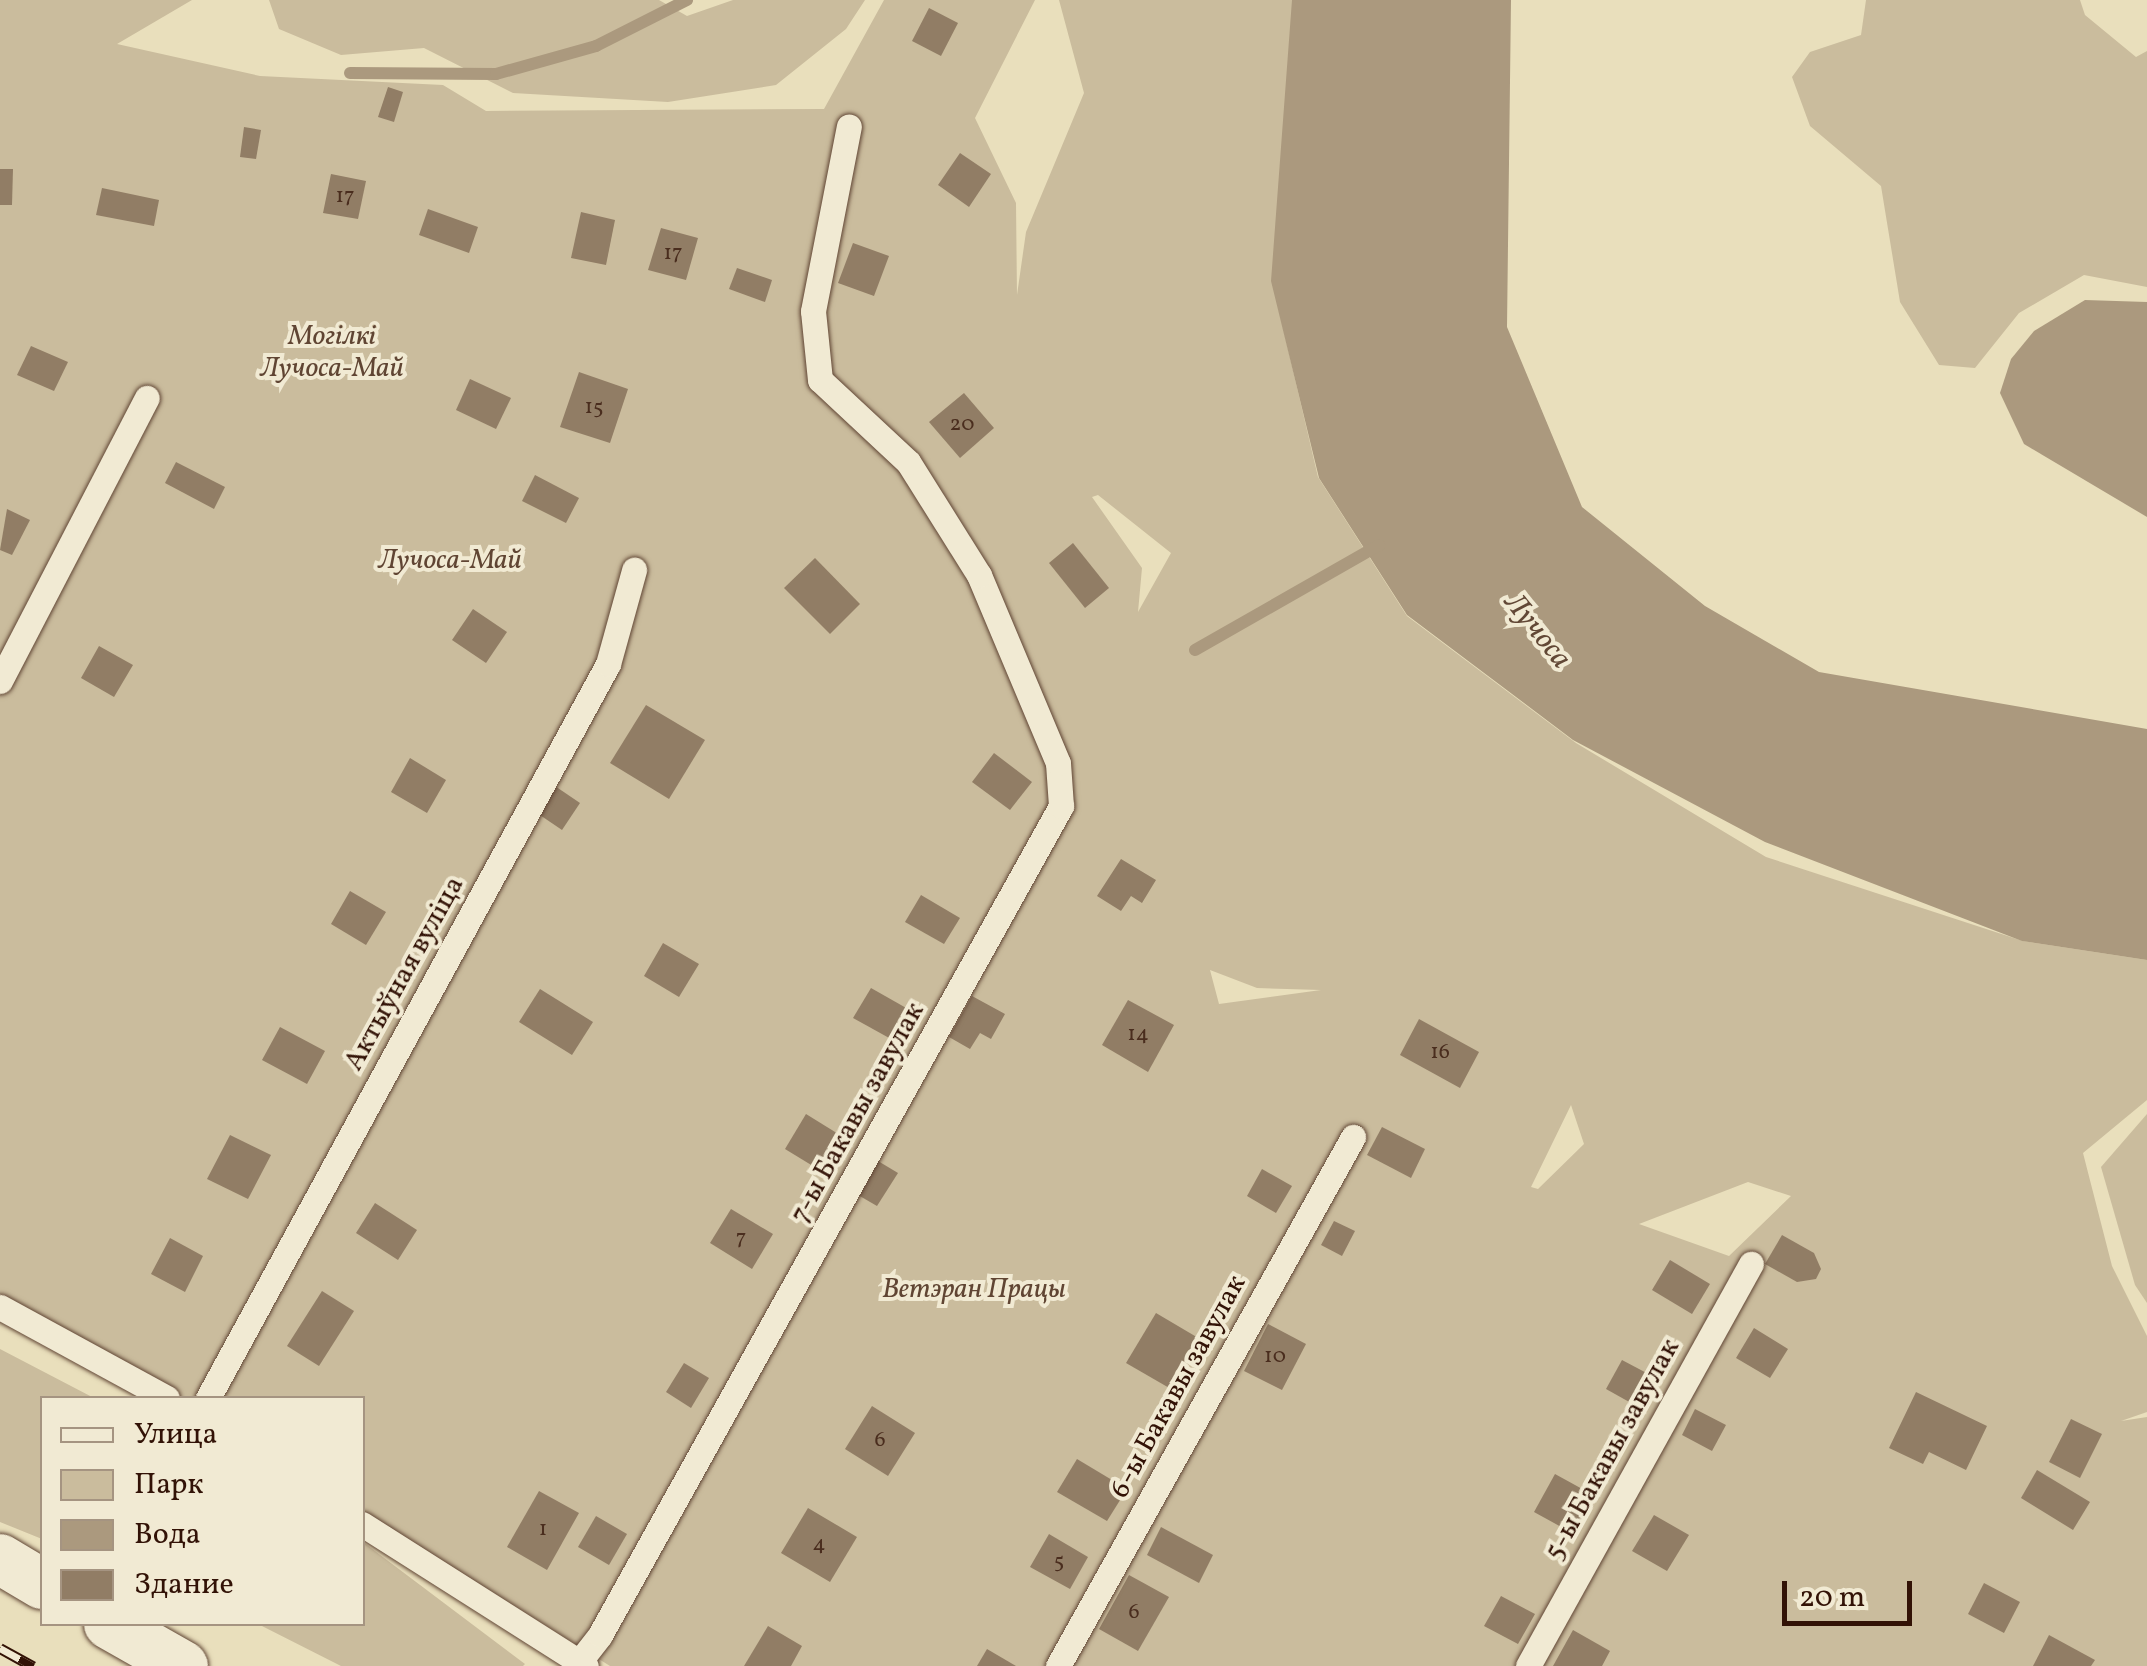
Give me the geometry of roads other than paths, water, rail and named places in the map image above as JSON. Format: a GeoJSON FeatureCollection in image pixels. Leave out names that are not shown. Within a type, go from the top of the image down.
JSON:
{"type":"FeatureCollection","features":[{"type":"Feature","properties":{"kind":"street"},"geometry":{"type":"LineString","coordinates":[[0,1560],[40,1583]]}},
{"type":"Feature","properties":{"kind":"lane","name":"7-ы Бакавы завулак"},"geometry":{"type":"LineString","coordinates":[[580,1665],[1060,806],[1058,763],[979,575],[908,462],[820,380],[814,311],[849,126]]}},
{"type":"Feature","properties":{"kind":"lane"},"geometry":{"type":"LineString","coordinates":[[0,681],[147,398]]}},
{"type":"Feature","properties":{"kind":"lane","name":"Актыўная вуліца"},"geometry":{"type":"LineString","coordinates":[[209,1396],[608,664],[634,570]]}},
{"type":"Feature","properties":{"kind":"lane","name":"6-ы Бакавы завулак"},"geometry":{"type":"LineString","coordinates":[[1058,1666],[1352,1137]]}},
{"type":"Feature","properties":{"kind":"lane","name":"5-ы Бакавы завулак"},"geometry":{"type":"LineString","coordinates":[[1528,1666],[1751,1264]]}},
{"type":"Feature","properties":{"kind":"lane"},"geometry":{"type":"LineString","coordinates":[[0,1308],[125,1388],[159,1396]]}},
{"type":"Feature","properties":{"kind":"lane"},"geometry":{"type":"LineString","coordinates":[[365,1526],[580,1665]]}},
{"type":"Feature","properties":{"kind":"water","name":"Лучоса"},"geometry":{"type":"Polygon","coordinates":[[[1292,0],[1511,0],[1507,327],[1582,507],[1705,606],[1819,672],[2147,729],[2147,960],[2022,941],[1765,842],[1573,740],[1407,615],[1319,478],[1271,281],[1292,0]]]}},
{"type":"Feature","properties":{"kind":"water"},"geometry":{"type":"Polygon","coordinates":[[[2085,300],[2147,302],[2147,517],[2024,444],[2000,393],[2011,359],[2034,331],[2085,300]]]}},
{"type":"Feature","properties":{"kind":"waterway"},"geometry":{"type":"LineString","coordinates":[[350,73],[496,74],[596,46],[687,0]]}},
{"type":"Feature","properties":{"kind":"waterway"},"geometry":{"type":"LineString","coordinates":[[1195,650],[1379,545]]}},
{"type":"Feature","properties":{"kind":"railway"},"geometry":{"type":"LineString","coordinates":[[0,1648],[33,1666]]}},
{"type":"Feature","properties":{"kind":"park label","name":"Могілкі Лучоса-Май"},"geometry":{"type":"Point","coordinates":[332,353]}},
{"type":"Feature","properties":{"kind":"park label","name":"Лучоса-Май"},"geometry":{"type":"Point","coordinates":[450,561]}},
{"type":"Feature","properties":{"kind":"park label","name":"Ветэран Працы"},"geometry":{"type":"Point","coordinates":[974,1290]}}]}
